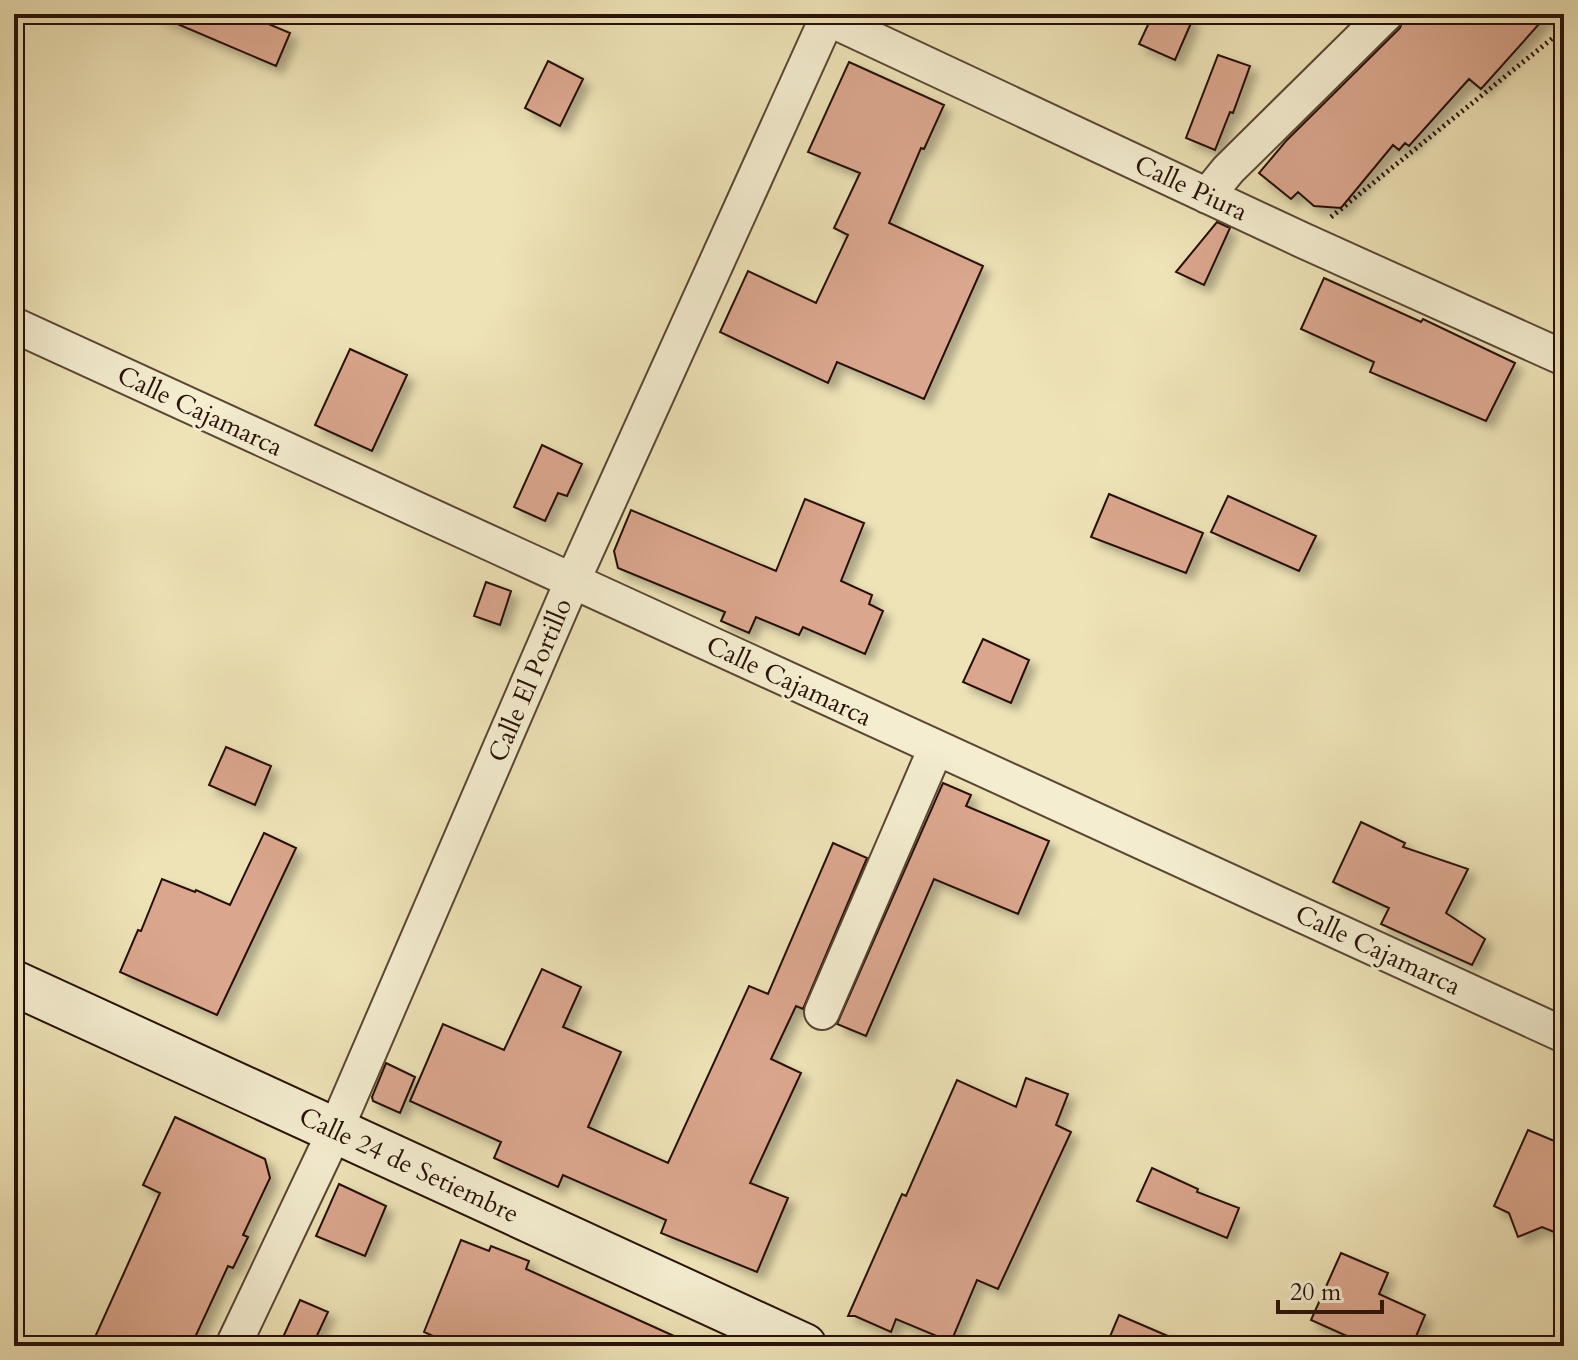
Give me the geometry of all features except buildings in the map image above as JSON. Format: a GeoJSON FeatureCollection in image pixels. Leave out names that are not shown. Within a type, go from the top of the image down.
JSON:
{"type":"FeatureCollection","features":[{"type":"Feature","properties":{"kind":"street"},"geometry":{"type":"LineString","coordinates":[[1207,196],[1228,170],[1386,14]]}},
{"type":"Feature","properties":{"kind":"street","name":"Calle Piura"},"geometry":{"type":"LineString","coordinates":[[825,15],[1207,196],[1564,358]]}},
{"type":"Feature","properties":{"kind":"street","name":"Calle El Portillo"},"geometry":{"type":"LineString","coordinates":[[233,1346],[335,1131],[572,582],[825,15]]}},
{"type":"Feature","properties":{"kind":"street","name":"Calle Cajamarca"},"geometry":{"type":"LineString","coordinates":[[14,325],[1564,1035]]}},
{"type":"Feature","properties":{"kind":"street"},"geometry":{"type":"LineString","coordinates":[[822,1012],[936,748]]}},
{"type":"Feature","properties":{"kind":"street","name":"Calle 24 de Setiembre"},"geometry":{"type":"LineString","coordinates":[[14,983],[804,1346]]}},
{"type":"Feature","properties":{"kind":"path"},"geometry":{"type":"LineString","coordinates":[[1302,240],[1564,29]]}}]}
